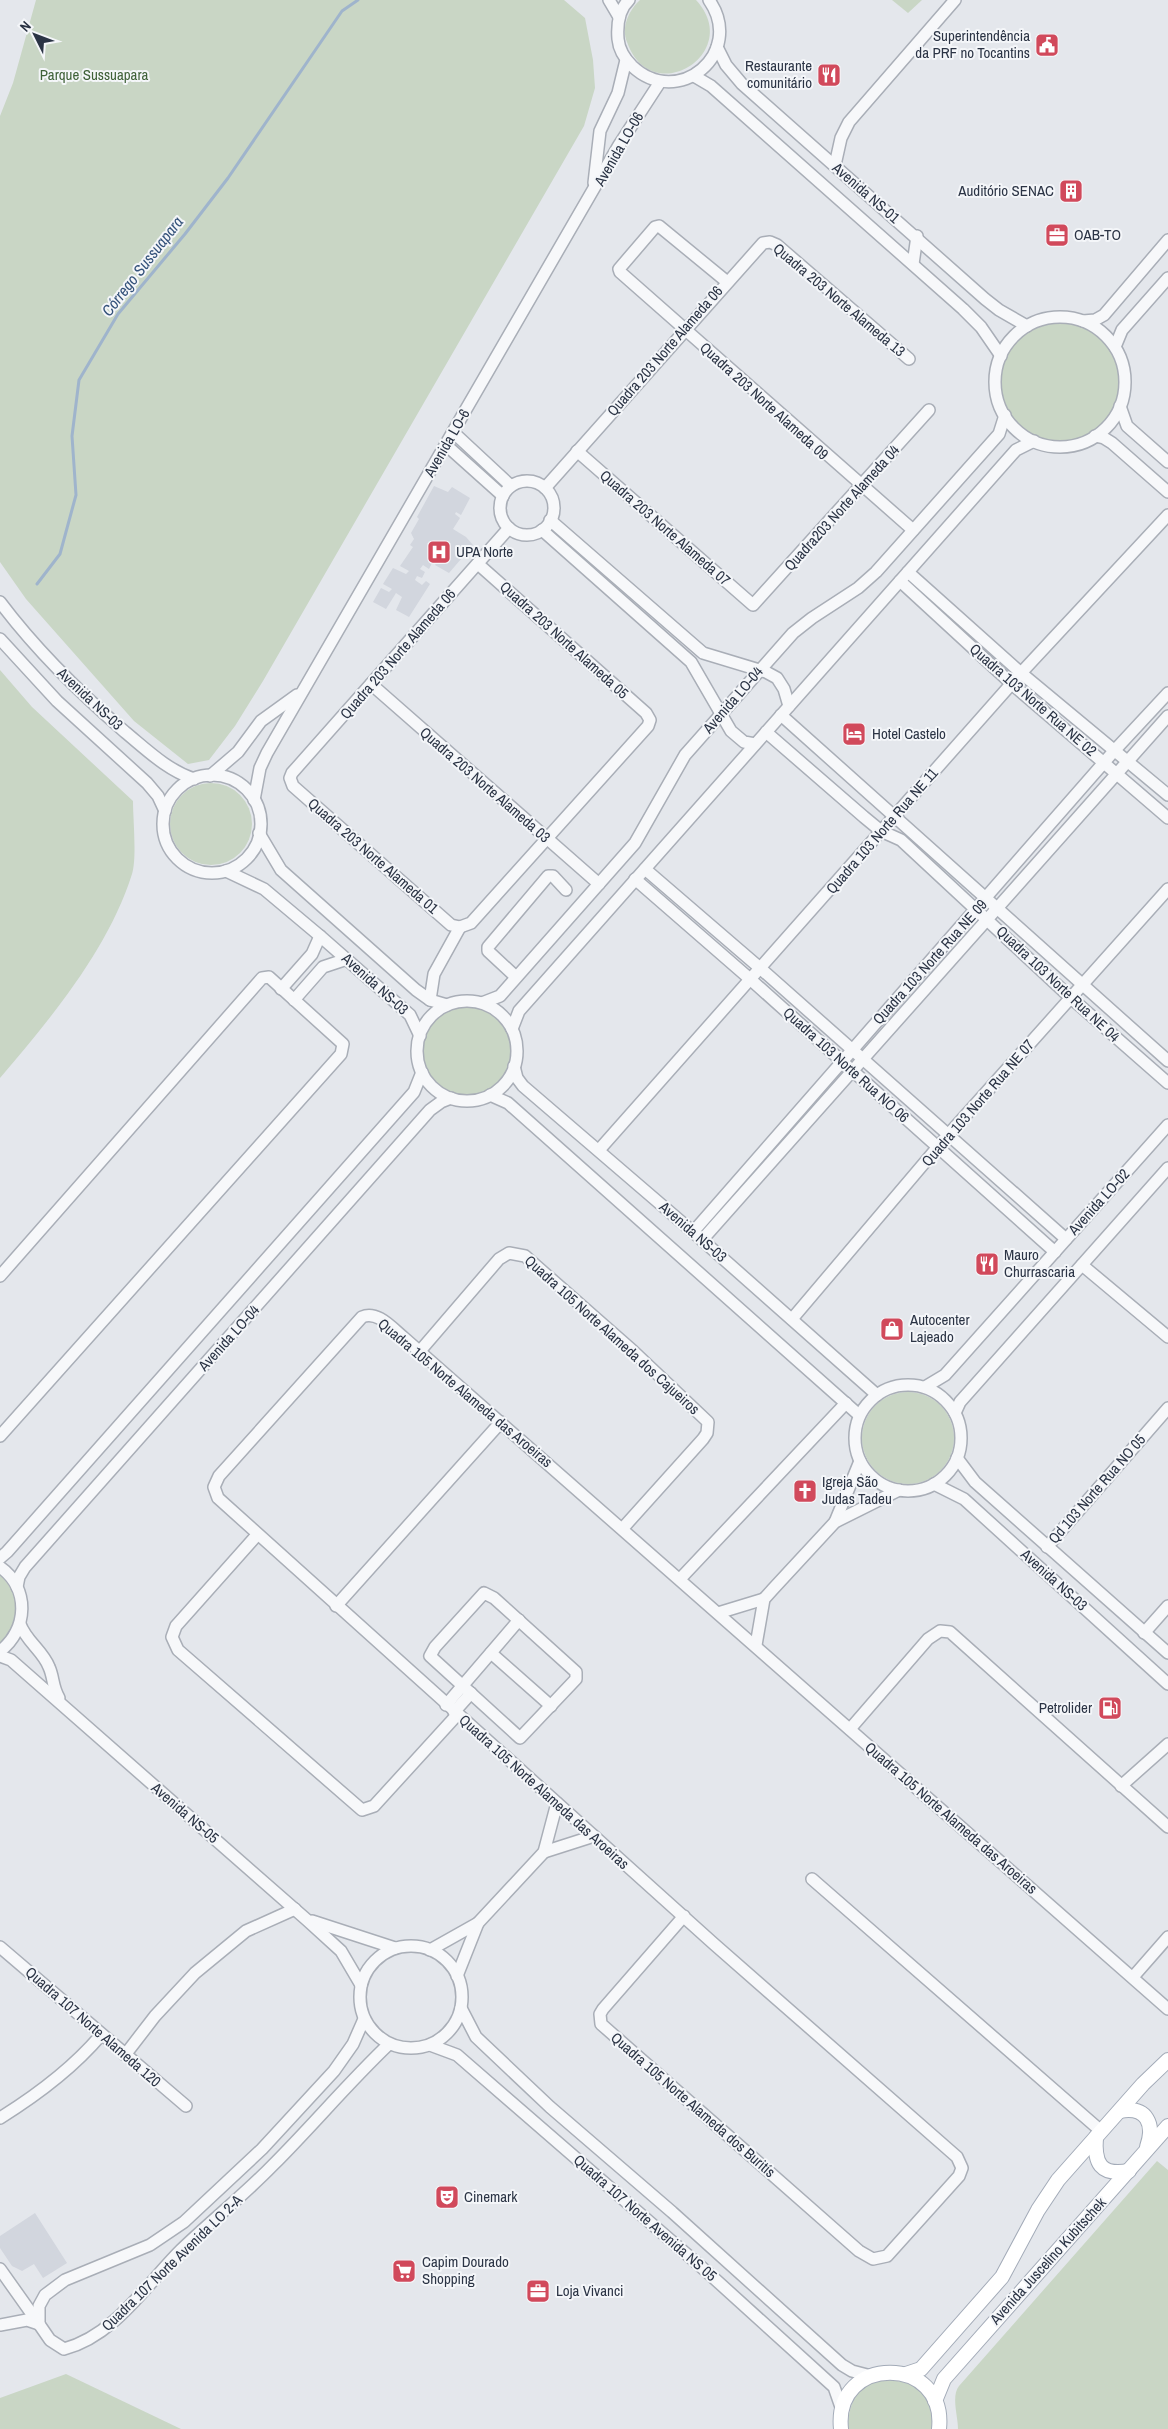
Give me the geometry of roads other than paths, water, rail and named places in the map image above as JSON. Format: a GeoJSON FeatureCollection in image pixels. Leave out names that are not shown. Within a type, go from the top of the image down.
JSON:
{"type":"FeatureCollection","features":[{"type":"Feature","properties":{"kind":"main road","name":"Avenida Juscelino Kubitschek"},"geometry":{"type":"LineString","coordinates":[[906,2374],[918,2372],[923,2367],[1002,2276],[1048,2194],[1099,2134],[1168,2060]]}},
{"type":"Feature","properties":{"kind":"main road"},"geometry":{"type":"LineString","coordinates":[[1120,2111],[1138,2111],[1148,2121],[1151,2132],[1146,2150]]}},
{"type":"Feature","properties":{"kind":"main road","name":"Avenida Juscelino Kubitschek"},"geometry":{"type":"LineString","coordinates":[[935,2401],[942,2382],[1168,2126]]}},
{"type":"Feature","properties":{"kind":"main road"},"geometry":{"type":"LineString","coordinates":[[1099,2134],[1096,2154],[1100,2165],[1111,2172],[1129,2171]]}},
{"type":"Feature","properties":{"kind":"main road"},"geometry":{"type":"LineString","coordinates":[[841,2429],[842,2410],[853,2389],[871,2376],[890,2372],[906,2374],[924,2385],[935,2401],[939,2414],[938,2429]]}},
{"type":"Feature","properties":{"kind":"street"},"geometry":{"type":"LineString","coordinates":[[609,0],[619,17],[619,44],[626,60],[641,74],[660,82],[678,82],[694,76],[705,67],[717,47],[720,25],[715,9],[709,0]]}},
{"type":"Feature","properties":{"kind":"street"},"geometry":{"type":"LineString","coordinates":[[619,17],[629,0]]}},
{"type":"Feature","properties":{"kind":"street"},"geometry":{"type":"LineString","coordinates":[[834,165],[841,138],[849,122],[955,0]]}},
{"type":"Feature","properties":{"kind":"street","name":"Avenida NS-01"},"geometry":{"type":"LineString","coordinates":[[717,47],[726,65],[742,84],[999,310],[1027,326]]}},
{"type":"Feature","properties":{"kind":"street","name":"Avenida LO-06"},"geometry":{"type":"LineString","coordinates":[[591,197],[597,172],[600,131],[618,93],[626,60]]}},
{"type":"Feature","properties":{"kind":"street","name":"Avenida NS-01"},"geometry":{"type":"LineString","coordinates":[[694,76],[711,86],[913,264],[981,327],[1001,356]]}},
{"type":"Feature","properties":{"kind":"street","name":"Avenida LO-06"},"geometry":{"type":"LineString","coordinates":[[591,197],[619,145],[660,82]]}},
{"type":"Feature","properties":{"kind":"street","name":"Avenida LO-6"},"geometry":{"type":"LineString","coordinates":[[304,689],[591,197]]}},
{"type":"Feature","properties":{"kind":"street","name":"Quadra 203 Norte Alameda 09"},"geometry":{"type":"LineString","coordinates":[[726,282],[662,227],[657,226],[619,269],[620,272],[684,330],[860,486],[913,530]]}},
{"type":"Feature","properties":{"kind":"street"},"geometry":{"type":"LineString","coordinates":[[913,264],[917,236]]}},
{"type":"Feature","properties":{"kind":"street"},"geometry":{"type":"LineString","coordinates":[[1083,321],[1098,319],[1104,315],[1168,240]]}},
{"type":"Feature","properties":{"kind":"street","name":"Quadra 203 Norte Alameda 06"},"geometry":{"type":"LineString","coordinates":[[545,488],[756,248],[768,242]]}},
{"type":"Feature","properties":{"kind":"street","name":"Quadra 203 Norte Alameda 13"},"geometry":{"type":"LineString","coordinates":[[768,242],[777,245],[909,359]]}},
{"type":"Feature","properties":{"kind":"street"},"geometry":{"type":"LineString","coordinates":[[1115,347],[1126,324],[1168,278]]}},
{"type":"Feature","properties":{"kind":"street"},"geometry":{"type":"LineString","coordinates":[[1051,318],[1069,318],[1083,321],[1102,332],[1115,347],[1125,374],[1124,391],[1120,406],[1110,423],[1096,436],[1080,444],[1051,446],[1034,441],[1019,432],[1004,415],[996,388],[996,374],[1001,356],[1011,340],[1027,326],[1051,318]]}},
{"type":"Feature","properties":{"kind":"street"},"geometry":{"type":"LineString","coordinates":[[1120,406],[1127,426],[1168,462]]}},
{"type":"Feature","properties":{"kind":"street","name":"Quadra203 Norte Alameda 04"},"geometry":{"type":"LineString","coordinates":[[754,604],[929,410]]}},
{"type":"Feature","properties":{"kind":"street","name":"Avenida LO-04"},"geometry":{"type":"LineString","coordinates":[[482,1003],[500,996],[642,834],[685,754],[760,670],[807,621],[866,582],[999,434],[1004,415]]}},
{"type":"Feature","properties":{"kind":"street"},"geometry":{"type":"LineString","coordinates":[[453,432],[512,486]]}},
{"type":"Feature","properties":{"kind":"street"},"geometry":{"type":"LineString","coordinates":[[1096,436],[1112,443],[1168,492]]}},
{"type":"Feature","properties":{"kind":"street"},"geometry":{"type":"LineString","coordinates":[[512,1029],[519,1011],[785,710],[1016,450],[1034,441]]}},
{"type":"Feature","properties":{"kind":"street"},"geometry":{"type":"LineString","coordinates":[[446,445],[502,496]]}},
{"type":"Feature","properties":{"kind":"street","name":"Quadra 203 Norte Alameda 07"},"geometry":{"type":"LineString","coordinates":[[577,451],[754,604]]}},
{"type":"Feature","properties":{"kind":"street"},"geometry":{"type":"LineString","coordinates":[[530,481],[545,488],[553,502],[550,520],[542,530],[525,534],[509,528],[500,513],[502,496],[512,486],[530,481]]}},
{"type":"Feature","properties":{"kind":"street","name":"Quadra 103 Norte Rua NE 11"},"geometry":{"type":"LineString","coordinates":[[599,1150],[1012,684],[1168,515]]}},
{"type":"Feature","properties":{"kind":"street"},"geometry":{"type":"LineString","coordinates":[[550,520],[703,653],[760,670],[777,678],[784,689],[785,710],[894,816],[1168,1061]]}},
{"type":"Feature","properties":{"kind":"street","name":"Quadra 203 Norte Alameda 06"},"geometry":{"type":"LineString","coordinates":[[290,781],[292,773],[509,528]]}},
{"type":"Feature","properties":{"kind":"street"},"geometry":{"type":"LineString","coordinates":[[542,530],[691,662],[735,735],[744,742],[755,744]]}},
{"type":"Feature","properties":{"kind":"street","name":"Quadra 203 Norte Alameda 05"},"geometry":{"type":"LineString","coordinates":[[478,564],[649,717],[648,726],[546,840]]}},
{"type":"Feature","properties":{"kind":"street","name":"Quadra 103 Norte Rua NE 02"},"geometry":{"type":"LineString","coordinates":[[904,576],[1168,795]]}},
{"type":"Feature","properties":{"kind":"street","name":"Quadra 103 Norte Rua NE 02"},"geometry":{"type":"LineString","coordinates":[[904,576],[1012,684],[1117,772],[1168,818]]}},
{"type":"Feature","properties":{"kind":"street","name":"Avenida NS-03"},"geometry":{"type":"LineString","coordinates":[[0,602],[56,667],[102,711],[166,766],[194,779]]}},
{"type":"Feature","properties":{"kind":"street","name":"Avenida NS-03"},"geometry":{"type":"LineString","coordinates":[[0,639],[57,701],[147,783],[158,796],[165,811]]}},
{"type":"Feature","properties":{"kind":"street","name":"Quadra 203 Norte Alameda 03"},"geometry":{"type":"LineString","coordinates":[[371,684],[546,840],[599,884]]}},
{"type":"Feature","properties":{"kind":"street"},"geometry":{"type":"LineString","coordinates":[[210,776],[238,752],[261,721],[304,689]]}},
{"type":"Feature","properties":{"kind":"street"},"geometry":{"type":"LineString","coordinates":[[254,800],[264,758],[304,689]]}},
{"type":"Feature","properties":{"kind":"street","name":"Quadra 103 Norte Rua NE 09"},"geometry":{"type":"LineString","coordinates":[[698,1236],[842,1060],[1114,751],[1168,693]]}},
{"type":"Feature","properties":{"kind":"street","name":"Quadra 103 Norte Rua NE 09"},"geometry":{"type":"LineString","coordinates":[[698,1236],[852,1070],[1168,716]]}},
{"type":"Feature","properties":{"kind":"street","name":"Quadra 103 Norte Rua NE 04"},"geometry":{"type":"LineString","coordinates":[[766,732],[881,832],[901,840],[1072,998],[1168,1083]]}},
{"type":"Feature","properties":{"kind":"street","name":"Avenida NS-03"},"geometry":{"type":"LineString","coordinates":[[210,776],[235,781],[246,789],[254,800],[260,815],[259,833],[255,846],[246,858],[226,871],[211,873],[198,871],[177,859],[169,849],[164,836],[165,811],[174,793],[194,779],[210,776]]}},
{"type":"Feature","properties":{"kind":"street","name":"Quadra 203 Norte Alameda 01"},"geometry":{"type":"LineString","coordinates":[[290,781],[293,786],[451,925],[460,927]]}},
{"type":"Feature","properties":{"kind":"street","name":"Avenida NS-03"},"geometry":{"type":"LineString","coordinates":[[259,833],[281,870],[430,1000],[447,1006]]}},
{"type":"Feature","properties":{"kind":"street"},"geometry":{"type":"LineString","coordinates":[[430,1000],[434,974],[460,927],[472,923],[546,840]]}},
{"type":"Feature","properties":{"kind":"street","name":"Quadra 103 Norte Rua NO 06"},"geometry":{"type":"LineString","coordinates":[[645,868],[1066,1239]]}},
{"type":"Feature","properties":{"kind":"street","name":"Avenida NS-03"},"geometry":{"type":"LineString","coordinates":[[226,871],[249,880],[264,889],[320,936],[410,1015],[420,1036]]}},
{"type":"Feature","properties":{"kind":"street"},"geometry":{"type":"LineString","coordinates":[[516,977],[492,957],[488,947],[547,877],[553,876],[566,890]]}},
{"type":"Feature","properties":{"kind":"street","name":"Quadra 103 Norte Rua NO 06"},"geometry":{"type":"LineString","coordinates":[[635,879],[842,1060],[1055,1252]]}},
{"type":"Feature","properties":{"kind":"street","name":"Quadra 103 Norte Rua NE 07"},"geometry":{"type":"LineString","coordinates":[[792,1319],[948,1135],[1168,889]]}},
{"type":"Feature","properties":{"kind":"street"},"geometry":{"type":"LineString","coordinates":[[281,989],[312,954],[320,936]]}},
{"type":"Feature","properties":{"kind":"street"},"geometry":{"type":"LineString","coordinates":[[294,1000],[323,967],[347,959]]}},
{"type":"Feature","properties":{"kind":"street"},"geometry":{"type":"LineString","coordinates":[[0,1276],[262,978],[269,977],[343,1044],[341,1054],[0,1436]]}},
{"type":"Feature","properties":{"kind":"street","name":"Avenida NS-03"},"geometry":{"type":"LineString","coordinates":[[422,1072],[417,1053],[420,1036],[432,1016],[447,1006],[464,1001],[482,1003]]}},
{"type":"Feature","properties":{"kind":"street"},"geometry":{"type":"LineString","coordinates":[[422,1072],[432,1087],[451,1098],[472,1100],[490,1095],[506,1082],[514,1066],[517,1047],[512,1029],[500,1013],[482,1003]]}},
{"type":"Feature","properties":{"kind":"street","name":"Avenida NS-03"},"geometry":{"type":"LineString","coordinates":[[514,1066],[517,1078],[523,1086],[698,1236],[877,1395]]}},
{"type":"Feature","properties":{"kind":"street","name":"Avenida LO-04"},"geometry":{"type":"LineString","coordinates":[[0,1558],[414,1092],[422,1072]]}},
{"type":"Feature","properties":{"kind":"street","name":"Avenida NS-03"},"geometry":{"type":"LineString","coordinates":[[490,1095],[508,1102],[859,1415]]}},
{"type":"Feature","properties":{"kind":"street","name":"Avenida LO-04"},"geometry":{"type":"LineString","coordinates":[[18,1587],[19,1577],[25,1567],[430,1110],[439,1103],[451,1098]]}},
{"type":"Feature","properties":{"kind":"street","name":"Avenida LO-02"},"geometry":{"type":"LineString","coordinates":[[925,1387],[945,1375],[1168,1124]]}},
{"type":"Feature","properties":{"kind":"street","name":"Avenida LO-02"},"geometry":{"type":"LineString","coordinates":[[955,1413],[960,1402],[1168,1168]]}},
{"type":"Feature","properties":{"kind":"street","name":"Quadra 105 Norte Alameda dos Cajueiros"},"geometry":{"type":"LineString","coordinates":[[420,1351],[500,1259],[509,1253],[525,1256],[708,1422],[707,1433],[703,1439],[623,1528]]}},
{"type":"Feature","properties":{"kind":"street"},"geometry":{"type":"LineString","coordinates":[[1082,1266],[1168,1337]]}},
{"type":"Feature","properties":{"kind":"street","name":"Quadra 105 Norte Alameda das Aroeiras"},"geometry":{"type":"LineString","coordinates":[[868,2257],[882,2259],[891,2253],[959,2176],[962,2164],[952,2152],[452,1711],[218,1498],[214,1487],[216,1480],[357,1320],[366,1314],[377,1317],[420,1351],[1168,2009]]}},
{"type":"Feature","properties":{"kind":"street"},"geometry":{"type":"LineString","coordinates":[[898,1385],[925,1387],[944,1400],[955,1413],[960,1424],[961,1441],[957,1458],[948,1473],[934,1484],[917,1490],[899,1490],[883,1485],[869,1475],[860,1460],[855,1435],[859,1415],[877,1395],[898,1385]]}},
{"type":"Feature","properties":{"kind":"street"},"geometry":{"type":"LineString","coordinates":[[680,1579],[846,1403]]}},
{"type":"Feature","properties":{"kind":"street","name":"Qd 103 Norte Rua NO 05"},"geometry":{"type":"LineString","coordinates":[[1047,1547],[1168,1408]]}},
{"type":"Feature","properties":{"kind":"street"},"geometry":{"type":"LineString","coordinates":[[336,1606],[501,1422]]}},
{"type":"Feature","properties":{"kind":"street","name":"Avenida NS-03"},"geometry":{"type":"LineString","coordinates":[[957,1458],[975,1482],[1144,1633],[1166,1648]]}},
{"type":"Feature","properties":{"kind":"street"},"geometry":{"type":"LineString","coordinates":[[718,1613],[764,1599],[835,1522],[860,1460]]}},
{"type":"Feature","properties":{"kind":"street","name":"Avenida NS-03"},"geometry":{"type":"LineString","coordinates":[[934,1484],[964,1499],[1168,1684]]}},
{"type":"Feature","properties":{"kind":"street"},"geometry":{"type":"LineString","coordinates":[[835,1522],[899,1490]]}},
{"type":"Feature","properties":{"kind":"street"},"geometry":{"type":"LineString","coordinates":[[257,1535],[176,1626],[172,1637],[174,1644],[178,1650],[362,1810],[374,1806],[452,1711],[491,1652],[518,1620]]}},
{"type":"Feature","properties":{"kind":"street"},"geometry":{"type":"LineString","coordinates":[[0,1567],[18,1587],[23,1608],[20,1624],[12,1639],[0,1651]]}},
{"type":"Feature","properties":{"kind":"street"},"geometry":{"type":"LineString","coordinates":[[484,1593],[494,1598],[518,1620],[576,1672],[576,1679],[520,1738],[433,1661],[431,1653],[484,1593]]}},
{"type":"Feature","properties":{"kind":"street"},"geometry":{"type":"LineString","coordinates":[[756,1646],[764,1599]]}},
{"type":"Feature","properties":{"kind":"street"},"geometry":{"type":"LineString","coordinates":[[1144,1633],[1168,1606]]}},
{"type":"Feature","properties":{"kind":"street","name":"Avenida NS-05"},"geometry":{"type":"LineString","coordinates":[[20,1624],[27,1638],[49,1667],[52,1685],[64,1706]]}},
{"type":"Feature","properties":{"kind":"street"},"geometry":{"type":"LineString","coordinates":[[850,1729],[928,1639],[935,1633],[948,1631],[1168,1827]]}},
{"type":"Feature","properties":{"kind":"street"},"geometry":{"type":"LineString","coordinates":[[491,1652],[552,1706]]}},
{"type":"Feature","properties":{"kind":"street","name":"Avenida NS-05"},"geometry":{"type":"LineString","coordinates":[[0,1656],[11,1660],[307,1920]]}},
{"type":"Feature","properties":{"kind":"street"},"geometry":{"type":"LineString","coordinates":[[1121,1786],[1168,1744]]}},
{"type":"Feature","properties":{"kind":"street"},"geometry":{"type":"LineString","coordinates":[[430,1950],[478,1923],[544,1852],[557,1803]]}},
{"type":"Feature","properties":{"kind":"street"},"geometry":{"type":"LineString","coordinates":[[544,1852],[594,1836]]}},
{"type":"Feature","properties":{"kind":"street"},"geometry":{"type":"LineString","coordinates":[[812,1879],[1099,2134]]}},
{"type":"Feature","properties":{"kind":"street"},"geometry":{"type":"LineString","coordinates":[[125,2055],[155,2016],[195,1974],[246,1931],[295,1909]]}},
{"type":"Feature","properties":{"kind":"street","name":"Quadra 105 Norte Alameda dos Buritís"},"geometry":{"type":"LineString","coordinates":[[684,1916],[603,2009],[600,2014],[601,2024],[868,2257]]}},
{"type":"Feature","properties":{"kind":"street"},"geometry":{"type":"LineString","coordinates":[[307,1920],[395,1948]]}},
{"type":"Feature","properties":{"kind":"street"},"geometry":{"type":"LineString","coordinates":[[307,1920],[341,1951],[361,1985]]}},
{"type":"Feature","properties":{"kind":"street"},"geometry":{"type":"LineString","coordinates":[[457,1976],[478,1923]]}},
{"type":"Feature","properties":{"kind":"street"},"geometry":{"type":"LineString","coordinates":[[1133,1977],[1168,1937]]}},
{"type":"Feature","properties":{"kind":"street"},"geometry":{"type":"LineString","coordinates":[[413,1946],[430,1950],[450,1965],[457,1976],[462,1991],[461,2008],[450,2030],[430,2045],[402,2048],[389,2044],[374,2034],[364,2019],[359,2003],[361,1985],[368,1969],[380,1956],[395,1948],[413,1946]]}},
{"type":"Feature","properties":{"kind":"street","name":"Quadra 107 Norte Alameda 120"},"geometry":{"type":"LineString","coordinates":[[0,1947],[186,2106]]}},
{"type":"Feature","properties":{"kind":"street","name":"Quadra 107 Norte Avenida NS 05"},"geometry":{"type":"LineString","coordinates":[[461,2008],[476,2037],[550,2107],[672,2212],[842,2365],[852,2371],[871,2376]]}},
{"type":"Feature","properties":{"kind":"street","name":"Quadra 107 Norte Avenida LO 2-A"},"geometry":{"type":"LineString","coordinates":[[364,2019],[353,2044],[334,2071],[262,2149],[184,2222],[150,2245],[64,2280],[45,2294],[39,2306],[40,2324],[50,2340],[64,2349],[80,2345],[101,2332],[182,2250],[273,2166],[355,2077],[389,2044]]}},
{"type":"Feature","properties":{"kind":"street"},"geometry":{"type":"LineString","coordinates":[[0,2118],[53,2081],[86,2053],[101,2034]]}},
{"type":"Feature","properties":{"kind":"street","name":"Quadra 107 Norte Avenida NS 05"},"geometry":{"type":"LineString","coordinates":[[430,2045],[457,2055],[712,2277],[834,2387],[842,2410]]}},
{"type":"Feature","properties":{"kind":"street"},"geometry":{"type":"LineString","coordinates":[[0,2269],[40,2324]]}},
{"type":"Feature","properties":{"kind":"street"},"geometry":{"type":"LineString","coordinates":[[0,2325],[27,2320],[40,2324]]}},
{"type":"Feature","properties":{"kind":"waterway","name":"Córrego Sussuapara"},"geometry":{"type":"LineString","coordinates":[[37,584],[60,554],[76,495],[72,436],[79,380],[118,314],[185,234],[228,178],[342,11],[358,0]]}},
{"type":"Feature","properties":{"kind":"place","name":"Superintendência da PRF no Tocantins"},"geometry":{"type":"Point","coordinates":[1047,45]}},
{"type":"Feature","properties":{"kind":"place","name":"Restaurante comunitário"},"geometry":{"type":"Point","coordinates":[829,75]}},
{"type":"Feature","properties":{"kind":"place","name":"Auditório SENAC"},"geometry":{"type":"Point","coordinates":[1071,191]}},
{"type":"Feature","properties":{"kind":"place","name":"OAB-TO"},"geometry":{"type":"Point","coordinates":[1057,235]}},
{"type":"Feature","properties":{"kind":"place","name":"UPA Norte"},"geometry":{"type":"Point","coordinates":[439,552]}},
{"type":"Feature","properties":{"kind":"place","name":"Hotel Castelo"},"geometry":{"type":"Point","coordinates":[854,734]}},
{"type":"Feature","properties":{"kind":"place","name":"Mauro Churrascaria"},"geometry":{"type":"Point","coordinates":[987,1264]}},
{"type":"Feature","properties":{"kind":"place","name":"Autocenter Lajeado"},"geometry":{"type":"Point","coordinates":[892,1329]}},
{"type":"Feature","properties":{"kind":"place","name":"Igreja São Judas Tadeu"},"geometry":{"type":"Point","coordinates":[805,1491]}},
{"type":"Feature","properties":{"kind":"place","name":"Petrolider"},"geometry":{"type":"Point","coordinates":[1110,1708]}},
{"type":"Feature","properties":{"kind":"place","name":"Cinemark"},"geometry":{"type":"Point","coordinates":[447,2197]}},
{"type":"Feature","properties":{"kind":"place","name":"Capim Dourado Shopping"},"geometry":{"type":"Point","coordinates":[404,2271]}},
{"type":"Feature","properties":{"kind":"place","name":"Loja Vivanci"},"geometry":{"type":"Point","coordinates":[538,2291]}},
{"type":"Feature","properties":{"kind":"park label","name":"Parque Sussuapara"},"geometry":{"type":"Point","coordinates":[94,75]}}]}
